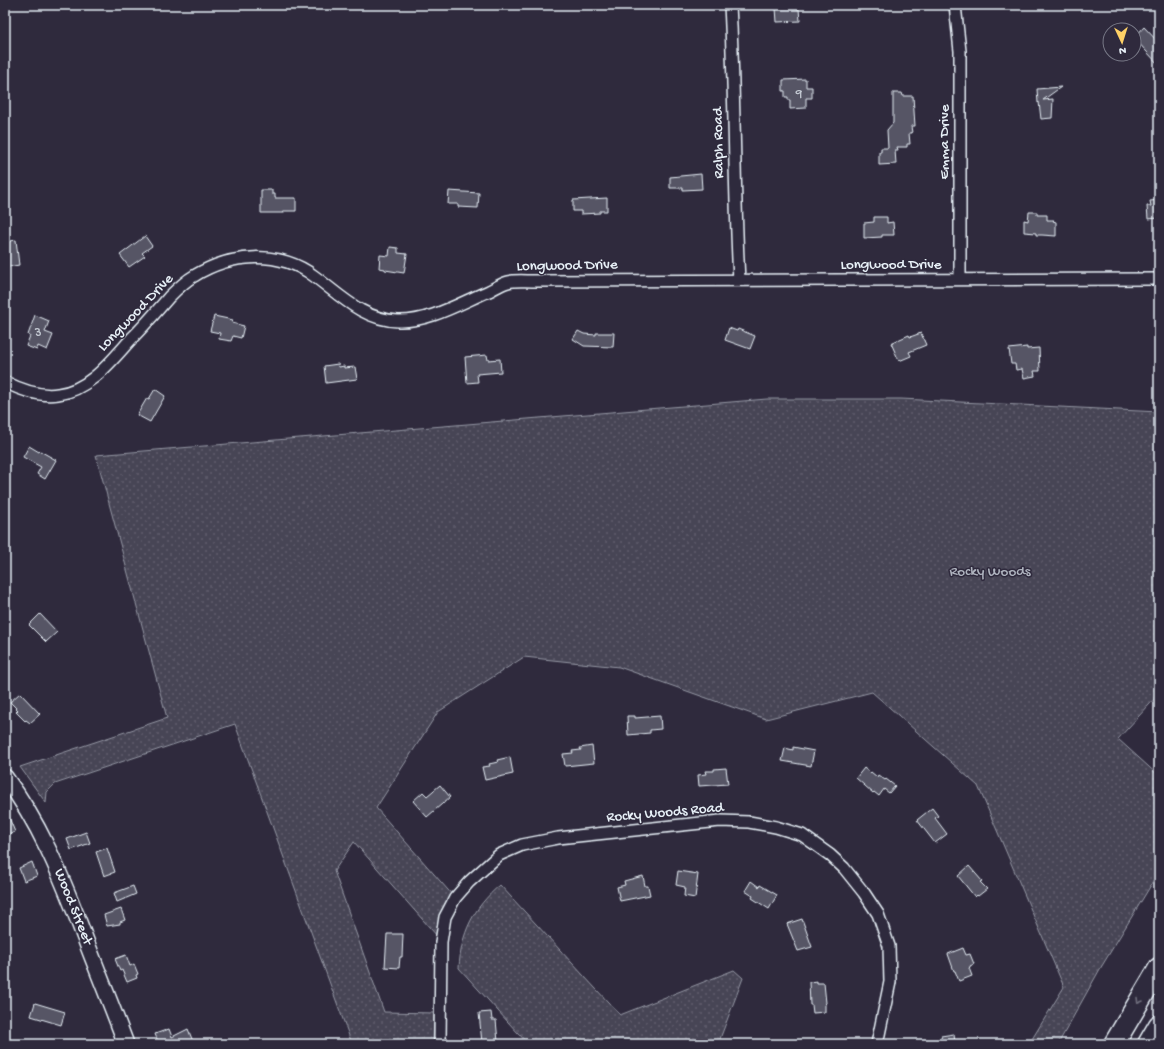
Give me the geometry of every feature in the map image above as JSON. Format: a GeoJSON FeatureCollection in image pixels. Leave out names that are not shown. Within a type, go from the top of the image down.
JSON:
{"type":"FeatureCollection","features":[{"type":"Feature","properties":{"kind":"highway"},"geometry":{"type":"LineString","coordinates":[[1114,1044],[1159,968]]}},
{"type":"Feature","properties":{"kind":"highway"},"geometry":{"type":"LineString","coordinates":[[1148,1044],[1159,1025]]}},
{"type":"Feature","properties":{"kind":"main road","name":"Wood Street"},"geometry":{"type":"LineString","coordinates":[[5,777],[18,794],[30,814],[52,856],[126,1044]]}},
{"type":"Feature","properties":{"kind":"street","name":"Ralph Road"},"geometry":{"type":"LineString","coordinates":[[730,5],[739,280]]}},
{"type":"Feature","properties":{"kind":"street","name":"Emma Drive"},"geometry":{"type":"LineString","coordinates":[[955,5],[960,51],[960,280]]}},
{"type":"Feature","properties":{"kind":"street","name":"Longwood Drive"},"geometry":{"type":"LineString","coordinates":[[5,382],[25,391],[49,395],[64,393],[79,388],[86,384],[108,364],[181,286],[193,276],[207,268],[238,259],[266,258],[293,264],[314,276],[338,296],[365,313],[396,321],[420,319],[508,282],[1159,279]]}},
{"type":"Feature","properties":{"kind":"street","name":"Rocky Woods Road"},"geometry":{"type":"LineString","coordinates":[[440,1044],[441,942],[445,917],[455,898],[469,882],[500,855],[522,845],[558,838],[720,821],[749,822],[776,827],[802,836],[830,855],[844,868],[864,893],[878,914],[889,946],[890,982],[877,1044]]}},
{"type":"Feature","properties":{"kind":"green space","name":"Rocky Woods"},"geometry":{"type":"Polygon","coordinates":[[[767,399],[901,399],[1159,412],[1159,694],[1118,739],[1159,776],[1159,872],[1100,969],[1058,1044],[1029,1044],[1064,987],[978,786],[872,692],[766,719],[619,667],[524,657],[438,712],[376,808],[455,898],[438,937],[354,842],[334,871],[384,1012],[434,1013],[433,1044],[352,1044],[235,724],[55,784],[47,792],[46,803],[20,767],[167,718],[96,455],[767,399]]]}},
{"type":"Feature","properties":{"kind":"green space"},"geometry":{"type":"Polygon","coordinates":[[[500,885],[620,1015],[734,970],[743,978],[718,1044],[528,1044],[459,968],[462,944],[470,922],[482,903],[500,885]]]}},
{"type":"Feature","properties":{"kind":"building"},"geometry":{"type":"Polygon","coordinates":[[[780,5],[797,5],[797,9],[799,9],[800,21],[777,22],[776,8],[780,8],[780,5]]]}},
{"type":"Feature","properties":{"kind":"building"},"geometry":{"type":"Polygon","coordinates":[[[1144,27],[1159,43],[1159,65],[1142,47],[1142,29],[1144,27]]]}},
{"type":"Feature","properties":{"kind":"building"},"geometry":{"type":"Polygon","coordinates":[[[806,79],[806,87],[812,87],[812,98],[806,98],[806,108],[790,109],[790,100],[788,100],[788,97],[785,97],[785,91],[783,91],[783,80],[806,79]]]}},
{"type":"Feature","properties":{"kind":"building"},"geometry":{"type":"Polygon","coordinates":[[[1061,87],[1043,100],[1053,99],[1052,118],[1041,119],[1037,89],[1061,87]]]}},
{"type":"Feature","properties":{"kind":"building"},"geometry":{"type":"Polygon","coordinates":[[[893,93],[902,93],[903,96],[913,96],[915,126],[911,126],[912,133],[909,133],[910,144],[907,144],[907,147],[897,147],[898,150],[895,150],[896,164],[879,165],[879,152],[881,152],[881,148],[888,148],[887,130],[893,123],[893,93]]]}},
{"type":"Feature","properties":{"kind":"building"},"geometry":{"type":"Polygon","coordinates":[[[701,174],[702,189],[683,190],[683,188],[670,188],[670,177],[701,174]]]}},
{"type":"Feature","properties":{"kind":"building"},"geometry":{"type":"Polygon","coordinates":[[[261,190],[272,190],[272,194],[275,194],[275,198],[296,198],[296,211],[283,211],[284,213],[261,213],[261,190]]]}},
{"type":"Feature","properties":{"kind":"building"},"geometry":{"type":"Polygon","coordinates":[[[449,191],[479,193],[478,208],[458,207],[458,204],[448,204],[449,191]]]}},
{"type":"Feature","properties":{"kind":"building"},"geometry":{"type":"Polygon","coordinates":[[[607,198],[607,211],[581,214],[581,211],[573,211],[573,200],[607,198]]]}},
{"type":"Feature","properties":{"kind":"building"},"geometry":{"type":"Polygon","coordinates":[[[1159,200],[1159,218],[1148,219],[1147,206],[1151,206],[1150,201],[1159,200]]]}},
{"type":"Feature","properties":{"kind":"building"},"geometry":{"type":"Polygon","coordinates":[[[1029,212],[1037,212],[1037,215],[1047,215],[1047,220],[1054,220],[1053,221],[1056,222],[1056,236],[1036,235],[1036,233],[1024,232],[1024,220],[1028,221],[1029,212]]]}},
{"type":"Feature","properties":{"kind":"building"},"geometry":{"type":"Polygon","coordinates":[[[874,217],[887,217],[887,223],[893,222],[894,235],[864,238],[864,223],[874,222],[874,217]]]}},
{"type":"Feature","properties":{"kind":"building"},"geometry":{"type":"Polygon","coordinates":[[[145,236],[152,246],[142,253],[145,256],[129,267],[120,255],[145,236]]]}},
{"type":"Feature","properties":{"kind":"building"},"geometry":{"type":"Polygon","coordinates":[[[16,240],[19,265],[8,267],[7,261],[5,261],[5,242],[16,240]]]}},
{"type":"Feature","properties":{"kind":"building"},"geometry":{"type":"Polygon","coordinates":[[[390,247],[398,248],[398,253],[407,254],[404,273],[379,268],[380,255],[389,256],[390,247]]]}},
{"type":"Feature","properties":{"kind":"building"},"geometry":{"type":"Polygon","coordinates":[[[35,315],[49,321],[45,332],[53,335],[47,350],[38,346],[37,350],[26,346],[35,315]]]}},
{"type":"Feature","properties":{"kind":"building"},"geometry":{"type":"Polygon","coordinates":[[[214,316],[233,320],[232,323],[244,326],[241,338],[233,336],[231,341],[219,339],[220,333],[210,331],[214,316]]]}},
{"type":"Feature","properties":{"kind":"building"},"geometry":{"type":"Polygon","coordinates":[[[729,328],[737,331],[738,329],[755,336],[750,349],[725,340],[729,328]]]}},
{"type":"Feature","properties":{"kind":"building"},"geometry":{"type":"Polygon","coordinates":[[[578,331],[584,334],[596,335],[596,333],[614,333],[613,347],[584,346],[573,339],[578,331]]]}},
{"type":"Feature","properties":{"kind":"building"},"geometry":{"type":"Polygon","coordinates":[[[921,333],[926,345],[909,352],[911,356],[899,361],[891,343],[909,335],[910,337],[921,333]]]}},
{"type":"Feature","properties":{"kind":"building"},"geometry":{"type":"Polygon","coordinates":[[[1027,347],[1027,349],[1039,348],[1040,371],[1034,371],[1035,376],[1024,378],[1022,369],[1016,370],[1015,364],[1011,364],[1009,349],[1027,347]]]}},
{"type":"Feature","properties":{"kind":"building"},"geometry":{"type":"Polygon","coordinates":[[[487,355],[488,360],[500,359],[501,372],[477,374],[478,382],[467,383],[465,357],[487,355]]]}},
{"type":"Feature","properties":{"kind":"building"},"geometry":{"type":"Polygon","coordinates":[[[338,364],[339,367],[344,366],[344,368],[355,367],[357,379],[326,383],[324,366],[338,364]]]}},
{"type":"Feature","properties":{"kind":"building"},"geometry":{"type":"Polygon","coordinates":[[[155,389],[165,396],[150,422],[137,415],[147,398],[149,399],[155,389]]]}},
{"type":"Feature","properties":{"kind":"building"},"geometry":{"type":"Polygon","coordinates":[[[29,446],[56,460],[45,479],[37,474],[41,467],[23,457],[29,446]]]}},
{"type":"Feature","properties":{"kind":"building"},"geometry":{"type":"Polygon","coordinates":[[[40,614],[57,632],[46,642],[29,625],[40,614]]]}},
{"type":"Feature","properties":{"kind":"building"},"geometry":{"type":"Polygon","coordinates":[[[20,693],[40,714],[30,723],[26,720],[25,721],[16,712],[18,710],[10,702],[20,693]]]}},
{"type":"Feature","properties":{"kind":"building"},"geometry":{"type":"Polygon","coordinates":[[[627,716],[635,716],[635,718],[660,716],[661,729],[650,730],[650,733],[628,735],[627,716]]]}},
{"type":"Feature","properties":{"kind":"building"},"geometry":{"type":"Polygon","coordinates":[[[592,746],[594,763],[565,766],[563,754],[573,753],[572,751],[581,750],[580,748],[592,746]]]}},
{"type":"Feature","properties":{"kind":"building"},"geometry":{"type":"Polygon","coordinates":[[[793,747],[814,751],[811,766],[782,761],[785,748],[793,750],[793,747]]]}},
{"type":"Feature","properties":{"kind":"building"},"geometry":{"type":"Polygon","coordinates":[[[510,757],[513,774],[485,780],[482,767],[490,766],[489,764],[498,762],[497,760],[510,757]]]}},
{"type":"Feature","properties":{"kind":"building"},"geometry":{"type":"Polygon","coordinates":[[[726,768],[728,784],[699,786],[698,775],[706,774],[705,771],[714,771],[714,769],[726,768]]]}},
{"type":"Feature","properties":{"kind":"building"},"geometry":{"type":"Polygon","coordinates":[[[864,768],[877,777],[878,775],[885,780],[886,779],[895,786],[889,793],[884,789],[879,796],[874,792],[873,793],[856,778],[864,768]]]}},
{"type":"Feature","properties":{"kind":"building"},"geometry":{"type":"Polygon","coordinates":[[[440,785],[450,797],[427,817],[413,801],[423,792],[427,796],[440,785]]]}},
{"type":"Feature","properties":{"kind":"building"},"geometry":{"type":"Polygon","coordinates":[[[5,808],[15,832],[5,836],[5,808]]]}},
{"type":"Feature","properties":{"kind":"building"},"geometry":{"type":"Polygon","coordinates":[[[932,808],[938,816],[935,818],[947,834],[935,843],[917,820],[932,808]]]}},
{"type":"Feature","properties":{"kind":"building"},"geometry":{"type":"Polygon","coordinates":[[[86,832],[90,843],[71,850],[67,839],[86,832]]]}},
{"type":"Feature","properties":{"kind":"building"},"geometry":{"type":"Polygon","coordinates":[[[107,848],[115,872],[104,876],[96,852],[107,848]]]}},
{"type":"Feature","properties":{"kind":"building"},"geometry":{"type":"Polygon","coordinates":[[[32,862],[37,876],[24,881],[19,868],[32,862]]]}},
{"type":"Feature","properties":{"kind":"building"},"geometry":{"type":"Polygon","coordinates":[[[969,866],[987,889],[975,897],[958,876],[969,866]]]}},
{"type":"Feature","properties":{"kind":"building"},"geometry":{"type":"Polygon","coordinates":[[[678,871],[698,874],[695,898],[684,896],[685,887],[676,885],[678,871]]]}},
{"type":"Feature","properties":{"kind":"building"},"geometry":{"type":"Polygon","coordinates":[[[643,876],[645,886],[648,886],[650,895],[620,901],[617,887],[625,885],[624,881],[643,876]]]}},
{"type":"Feature","properties":{"kind":"building"},"geometry":{"type":"Polygon","coordinates":[[[751,881],[759,887],[760,885],[777,895],[769,909],[752,898],[753,896],[745,891],[751,881]]]}},
{"type":"Feature","properties":{"kind":"building"},"geometry":{"type":"Polygon","coordinates":[[[133,886],[136,894],[117,902],[114,893],[133,886]]]}},
{"type":"Feature","properties":{"kind":"building"},"geometry":{"type":"Polygon","coordinates":[[[121,909],[125,920],[120,922],[120,924],[107,926],[104,915],[121,909]]]}},
{"type":"Feature","properties":{"kind":"building"},"geometry":{"type":"Polygon","coordinates":[[[802,919],[812,947],[798,951],[787,924],[802,919]]]}},
{"type":"Feature","properties":{"kind":"building"},"geometry":{"type":"Polygon","coordinates":[[[387,934],[403,934],[402,957],[400,957],[399,968],[385,967],[387,934]]]}},
{"type":"Feature","properties":{"kind":"building"},"geometry":{"type":"Polygon","coordinates":[[[963,948],[966,955],[970,954],[974,964],[969,968],[972,976],[959,981],[948,954],[963,948]]]}},
{"type":"Feature","properties":{"kind":"building"},"geometry":{"type":"Polygon","coordinates":[[[126,955],[130,966],[134,964],[138,974],[136,975],[137,978],[127,982],[115,959],[126,955]]]}},
{"type":"Feature","properties":{"kind":"building"},"geometry":{"type":"Polygon","coordinates":[[[817,981],[817,983],[824,983],[826,1003],[825,1012],[813,1013],[812,1005],[810,1005],[809,982],[817,981]]]}},
{"type":"Feature","properties":{"kind":"building"},"geometry":{"type":"Polygon","coordinates":[[[35,1003],[65,1012],[61,1025],[31,1016],[35,1003]]]}},
{"type":"Feature","properties":{"kind":"building"},"geometry":{"type":"Polygon","coordinates":[[[491,1012],[492,1020],[496,1020],[498,1042],[482,1043],[479,1013],[491,1012]]]}},
{"type":"Feature","properties":{"kind":"building"},"geometry":{"type":"Polygon","coordinates":[[[169,1029],[172,1037],[188,1029],[194,1044],[159,1044],[155,1034],[169,1029]]]}},
{"type":"Feature","properties":{"kind":"building"},"geometry":{"type":"Polygon","coordinates":[[[954,1034],[955,1044],[942,1044],[941,1036],[954,1034]]]}}]}
